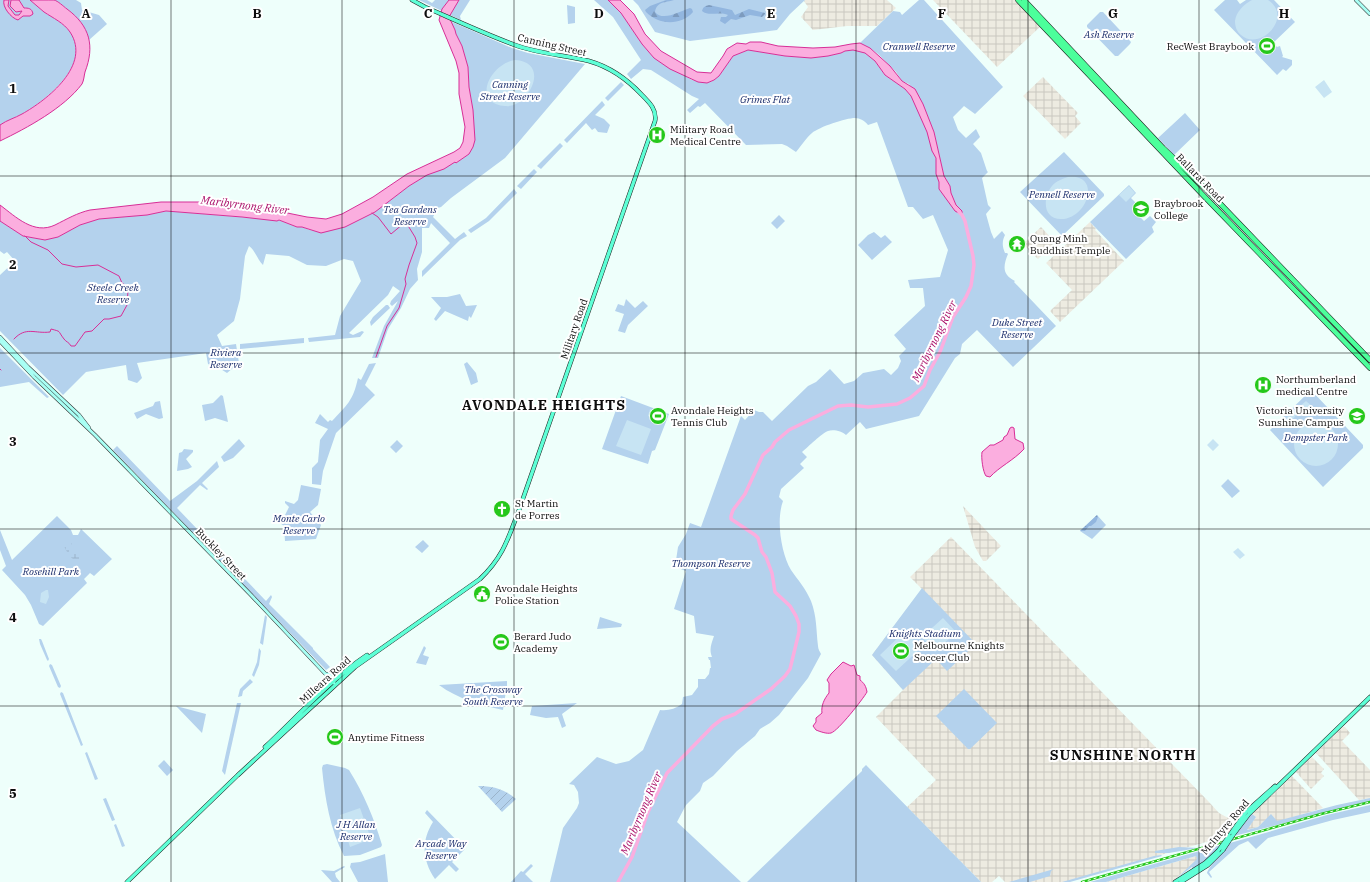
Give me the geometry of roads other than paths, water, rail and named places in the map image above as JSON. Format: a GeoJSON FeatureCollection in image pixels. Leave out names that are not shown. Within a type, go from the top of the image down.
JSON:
{"type":"FeatureCollection","features":[{"type":"Feature","properties":{"kind":"highway","name":"Ballarat Road"},"geometry":{"type":"LineString","coordinates":[[1018,0],[1205,198],[1370,368]]}},
{"type":"Feature","properties":{"kind":"highway","name":"Ballarat Road"},"geometry":{"type":"LineString","coordinates":[[1024,0],[1163,148],[1207,190],[1370,360]]}},
{"type":"Feature","properties":{"kind":"main road","name":"Canning Street"},"geometry":{"type":"LineString","coordinates":[[412,0],[520,47],[548,54],[590,61],[605,67],[635,88],[652,106],[655,115]]}},
{"type":"Feature","properties":{"kind":"main road"},"geometry":{"type":"LineString","coordinates":[[1356,0],[1370,14]]}},
{"type":"Feature","properties":{"kind":"main road","name":"Military Road"},"geometry":{"type":"LineString","coordinates":[[505,548],[632,187],[654,123],[655,115]]}},
{"type":"Feature","properties":{"kind":"main road","name":"Buckley Street"},"geometry":{"type":"LineString","coordinates":[[0,337],[28,367],[79,415],[95,435]]}},
{"type":"Feature","properties":{"kind":"main road","name":"Buckley Street"},"geometry":{"type":"LineString","coordinates":[[0,341],[34,377],[95,435],[327,674],[334,683]]}},
{"type":"Feature","properties":{"kind":"main road","name":"Milleara Road"},"geometry":{"type":"LineString","coordinates":[[238,775],[334,683],[480,578],[494,564],[505,548]]}},
{"type":"Feature","properties":{"kind":"main road","name":"Milleara Road"},"geometry":{"type":"LineString","coordinates":[[127,882],[353,664],[428,613],[434,611]]}},
{"type":"Feature","properties":{"kind":"main road"},"geometry":{"type":"LineString","coordinates":[[320,695],[328,683],[327,674],[339,677]]}},
{"type":"Feature","properties":{"kind":"main road","name":"McIntyre Road"},"geometry":{"type":"LineString","coordinates":[[1181,882],[1208,865],[1223,850],[1247,810],[1284,779],[1370,697]]}},
{"type":"Feature","properties":{"kind":"main road","name":"McIntyre Road"},"geometry":{"type":"LineString","coordinates":[[1175,882],[1205,863],[1218,851],[1231,835]]}},
{"type":"Feature","properties":{"kind":"waterway","name":"Maribyrnong River"},"geometry":{"type":"LineString","coordinates":[[618,882],[632,857],[648,812],[667,773],[713,726],[722,719],[735,714],[771,689],[790,669],[799,632],[799,624],[790,606],[775,592],[772,573],[766,557],[762,552],[758,538],[731,519],[733,510],[745,494],[763,455],[789,430],[838,406],[851,405],[868,407],[897,404],[910,398],[924,386],[930,370],[940,352],[953,317],[971,286],[974,265],[973,256],[965,221],[959,212]]}},
{"type":"Feature","properties":{"kind":"waterway"},"geometry":{"type":"LineString","coordinates":[[372,213],[378,217],[391,234],[403,224],[407,224],[417,243],[405,279],[406,284],[399,308],[387,326],[376,357]]}},
{"type":"Feature","properties":{"kind":"waterway"},"geometry":{"type":"LineString","coordinates":[[14,339],[23,333],[31,331],[50,332],[51,329],[58,331],[71,346],[75,346],[85,332],[92,331],[104,319],[121,316],[127,305],[128,290],[122,283],[119,276],[98,265],[76,267],[62,264],[48,250],[31,242],[25,236]]}},
{"type":"Feature","properties":{"kind":"railway"},"geometry":{"type":"LineString","coordinates":[[1082,882],[1321,814],[1370,802]]}},
{"type":"Feature","properties":{"kind":"place","name":"RecWest Braybook"},"geometry":{"type":"Point","coordinates":[1267,46]}},
{"type":"Feature","properties":{"kind":"place","name":"Military Road Medical Centre"},"geometry":{"type":"Point","coordinates":[657,135]}},
{"type":"Feature","properties":{"kind":"place","name":"Braybrook College"},"geometry":{"type":"Point","coordinates":[1141,209]}},
{"type":"Feature","properties":{"kind":"place","name":"Quang Minh Buddhist Temple"},"geometry":{"type":"Point","coordinates":[1017,244]}},
{"type":"Feature","properties":{"kind":"place","name":"Northumberland medical Centre"},"geometry":{"type":"Point","coordinates":[1263,385]}},
{"type":"Feature","properties":{"kind":"place","name":"Avondale Heights Tennis Club"},"geometry":{"type":"Point","coordinates":[658,416]}},
{"type":"Feature","properties":{"kind":"place","name":"Victoria University Sunshine Campus"},"geometry":{"type":"Point","coordinates":[1357,416]}},
{"type":"Feature","properties":{"kind":"place","name":"St Martin de Porres"},"geometry":{"type":"Point","coordinates":[502,509]}},
{"type":"Feature","properties":{"kind":"place","name":"Avondale Heights Police Station"},"geometry":{"type":"Point","coordinates":[482,594]}},
{"type":"Feature","properties":{"kind":"place","name":"Berard Judo Academy"},"geometry":{"type":"Point","coordinates":[501,642]}},
{"type":"Feature","properties":{"kind":"place","name":"Melbourne Knights Soccer Club"},"geometry":{"type":"Point","coordinates":[901,651]}},
{"type":"Feature","properties":{"kind":"place","name":"Anytime Fitness"},"geometry":{"type":"Point","coordinates":[335,737]}},
{"type":"Feature","properties":{"kind":"district","name":"AVONDALE HEIGHTS"},"geometry":{"type":"Point","coordinates":[544,405]}},
{"type":"Feature","properties":{"kind":"district","name":"SUNSHINE NORTH"},"geometry":{"type":"Point","coordinates":[1123,755]}},
{"type":"Feature","properties":{"kind":"park label","name":"Ash Reserve"},"geometry":{"type":"Point","coordinates":[1109,34]}},
{"type":"Feature","properties":{"kind":"park label","name":"Cranwell Reserve"},"geometry":{"type":"Point","coordinates":[919,46]}},
{"type":"Feature","properties":{"kind":"park label","name":"Canning Street Reserve"},"geometry":{"type":"Point","coordinates":[510,90]}},
{"type":"Feature","properties":{"kind":"park label","name":"Grimes Flat"},"geometry":{"type":"Point","coordinates":[765,99]}},
{"type":"Feature","properties":{"kind":"park label","name":"Pennell Reserve"},"geometry":{"type":"Point","coordinates":[1062,194]}},
{"type":"Feature","properties":{"kind":"park label","name":"Tea Gardens Reserve"},"geometry":{"type":"Point","coordinates":[410,214]}},
{"type":"Feature","properties":{"kind":"park label","name":"Steele Creek Reserve"},"geometry":{"type":"Point","coordinates":[113,292]}},
{"type":"Feature","properties":{"kind":"park label","name":"Duke Street Reserve"},"geometry":{"type":"Point","coordinates":[1017,328]}},
{"type":"Feature","properties":{"kind":"park label","name":"Riviera Reserve"},"geometry":{"type":"Point","coordinates":[226,358]}},
{"type":"Feature","properties":{"kind":"park label","name":"Dempster Park"},"geometry":{"type":"Point","coordinates":[1316,437]}},
{"type":"Feature","properties":{"kind":"park label","name":"Monte Carlo Reserve"},"geometry":{"type":"Point","coordinates":[299,524]}},
{"type":"Feature","properties":{"kind":"park label","name":"Thompson Reserve"},"geometry":{"type":"Point","coordinates":[711,563]}},
{"type":"Feature","properties":{"kind":"park label","name":"Rosehill Park"},"geometry":{"type":"Point","coordinates":[51,571]}},
{"type":"Feature","properties":{"kind":"park label","name":"Knights Stadium"},"geometry":{"type":"Point","coordinates":[925,633]}},
{"type":"Feature","properties":{"kind":"park label","name":"The Crossway South Reserve"},"geometry":{"type":"Point","coordinates":[493,694]}},
{"type":"Feature","properties":{"kind":"park label","name":"J H Allan Reserve"},"geometry":{"type":"Point","coordinates":[356,830]}},
{"type":"Feature","properties":{"kind":"park label","name":"Arcade Way Reserve"},"geometry":{"type":"Point","coordinates":[441,848]}}]}
